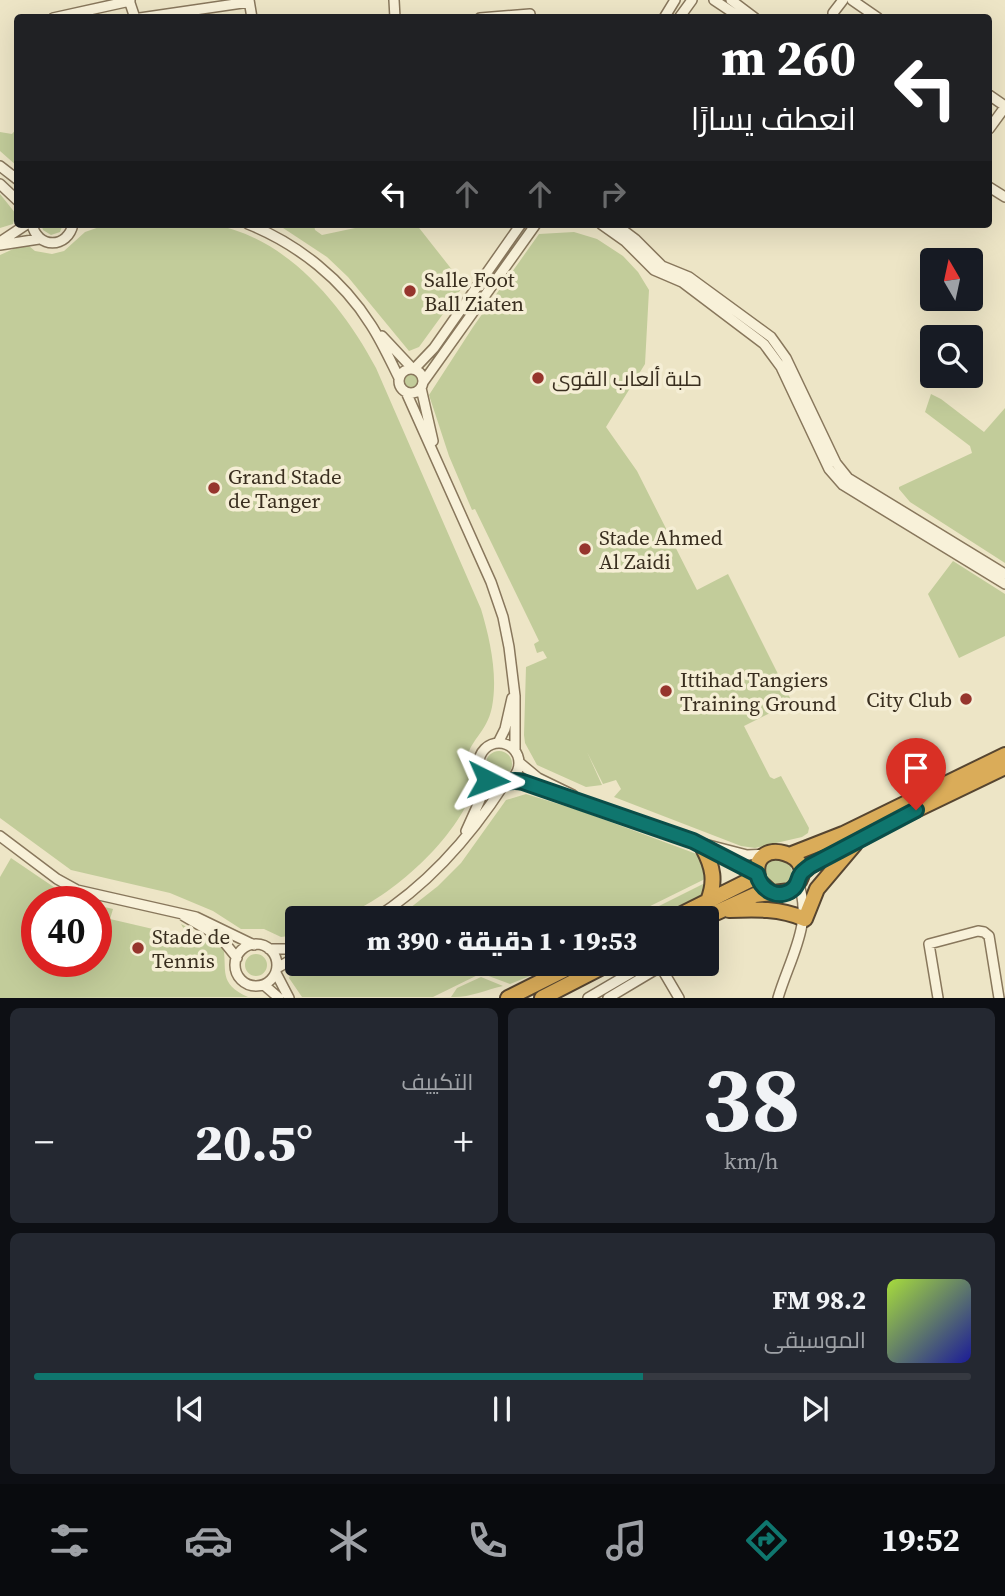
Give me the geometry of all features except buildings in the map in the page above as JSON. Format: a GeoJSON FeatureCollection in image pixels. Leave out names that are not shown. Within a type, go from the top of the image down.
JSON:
{"type":"FeatureCollection","features":[{"type":"Feature","properties":{"kind":"highway"},"geometry":{"type":"LineString","coordinates":[[779,893],[762,886],[758,875],[759,865],[768,854],[781,851],[792,854],[842,834],[1005,755]]}},
{"type":"Feature","properties":{"kind":"highway"},"geometry":{"type":"LineString","coordinates":[[721,910],[755,895],[779,893],[810,866],[1005,767]]}},
{"type":"Feature","properties":{"kind":"highway"},"geometry":{"type":"LineString","coordinates":[[721,910],[774,910],[804,914],[817,889],[858,841]]}},
{"type":"Feature","properties":{"kind":"highway"},"geometry":{"type":"LineString","coordinates":[[698,844],[713,873],[713,886],[708,901]]}},
{"type":"Feature","properties":{"kind":"highway"},"geometry":{"type":"LineString","coordinates":[[792,854],[797,861],[799,878]]}},
{"type":"Feature","properties":{"kind":"highway"},"geometry":{"type":"LineString","coordinates":[[698,906],[758,875]]}},
{"type":"Feature","properties":{"kind":"highway"},"geometry":{"type":"LineString","coordinates":[[508,998],[552,976]]}},
{"type":"Feature","properties":{"kind":"highway"},"geometry":{"type":"LineString","coordinates":[[542,998],[585,976]]}},
{"type":"Feature","properties":{"kind":"street"},"geometry":{"type":"LineString","coordinates":[[715,0],[735,14]]}},
{"type":"Feature","properties":{"kind":"street"},"geometry":{"type":"LineString","coordinates":[[731,0],[750,14]]}},
{"type":"Feature","properties":{"kind":"street"},"geometry":{"type":"LineString","coordinates":[[833,13],[844,0]]}},
{"type":"Feature","properties":{"kind":"street"},"geometry":{"type":"LineString","coordinates":[[852,0],[872,14]]}},
{"type":"Feature","properties":{"kind":"street"},"geometry":{"type":"LineString","coordinates":[[71,14],[129,1]]}},
{"type":"Feature","properties":{"kind":"street"},"geometry":{"type":"LineString","coordinates":[[207,13],[249,1]]}},
{"type":"Feature","properties":{"kind":"street"},"geometry":{"type":"LineString","coordinates":[[992,125],[1005,107]]}},
{"type":"Feature","properties":{"kind":"street"},"geometry":{"type":"LineString","coordinates":[[0,166],[14,177]]}},
{"type":"Feature","properties":{"kind":"street"},"geometry":{"type":"LineString","coordinates":[[0,184],[14,197]]}},
{"type":"Feature","properties":{"kind":"street"},"geometry":{"type":"LineString","coordinates":[[0,243],[21,228]]}},
{"type":"Feature","properties":{"kind":"street"},"geometry":{"type":"LineString","coordinates":[[33,228],[39,239]]}},
{"type":"Feature","properties":{"kind":"street"},"geometry":{"type":"LineString","coordinates":[[0,243],[39,239],[51,244],[58,243],[69,236],[73,228]]}},
{"type":"Feature","properties":{"kind":"street"},"geometry":{"type":"LineString","coordinates":[[257,228],[274,236],[318,266],[352,298],[373,327],[422,374],[434,453]]}},
{"type":"Feature","properties":{"kind":"street"},"geometry":{"type":"LineString","coordinates":[[399,378],[405,370],[413,368],[434,348],[518,228]]}},
{"type":"Feature","properties":{"kind":"street"},"geometry":{"type":"LineString","coordinates":[[373,327],[399,378],[401,388],[413,393],[423,385],[533,228]]}},
{"type":"Feature","properties":{"kind":"street"},"geometry":{"type":"LineString","coordinates":[[607,228],[625,241],[657,272],[682,282],[764,344],[780,367],[829,468],[843,485],[1005,584]]}},
{"type":"Feature","properties":{"kind":"street"},"geometry":{"type":"LineString","coordinates":[[620,228],[662,266],[690,277],[777,343],[836,463],[848,478],[1005,574]]}},
{"type":"Feature","properties":{"kind":"street"},"geometry":{"type":"LineString","coordinates":[[407,392],[491,582],[503,617],[516,711],[515,751],[520,763],[532,774],[583,802],[698,844],[758,875]]}},
{"type":"Feature","properties":{"kind":"street"},"geometry":{"type":"LineString","coordinates":[[498,743],[505,729],[514,689]]}},
{"type":"Feature","properties":{"kind":"street"},"geometry":{"type":"LineString","coordinates":[[515,751],[508,745],[490,745],[482,754],[479,766],[484,776],[493,783],[508,781],[583,802]]}},
{"type":"Feature","properties":{"kind":"street"},"geometry":{"type":"LineString","coordinates":[[391,906],[421,884],[484,815],[508,781],[518,772],[520,763]]}},
{"type":"Feature","properties":{"kind":"street"},"geometry":{"type":"LineString","coordinates":[[464,836],[480,800],[484,776]]}},
{"type":"Feature","properties":{"kind":"street"},"geometry":{"type":"LineString","coordinates":[[0,836],[57,879],[77,890],[202,919],[254,945],[285,949]]}},
{"type":"Feature","properties":{"kind":"street"},"geometry":{"type":"LineString","coordinates":[[698,844],[747,855],[768,854]]}},
{"type":"Feature","properties":{"kind":"street"},"geometry":{"type":"LineString","coordinates":[[778,998],[804,914],[804,897],[799,878]]}},
{"type":"Feature","properties":{"kind":"street"},"geometry":{"type":"LineString","coordinates":[[779,893],[804,914]]}},
{"type":"Feature","properties":{"kind":"street"},"geometry":{"type":"LineString","coordinates":[[183,915],[220,937],[237,958]]}},
{"type":"Feature","properties":{"kind":"street"},"geometry":{"type":"LineString","coordinates":[[938,998],[929,944],[978,931],[989,936],[999,998]]}},
{"type":"Feature","properties":{"kind":"street"},"geometry":{"type":"LineString","coordinates":[[254,945],[242,950],[237,958],[237,974],[244,982],[254,986],[264,985],[285,965]]}},
{"type":"Feature","properties":{"kind":"street"},"geometry":{"type":"LineString","coordinates":[[269,949],[275,955],[277,971],[289,998]]}},
{"type":"Feature","properties":{"kind":"street"},"geometry":{"type":"LineString","coordinates":[[588,998],[626,976]]}},
{"type":"Feature","properties":{"kind":"street"},"geometry":{"type":"LineString","coordinates":[[608,998],[644,976]]}},
{"type":"Feature","properties":{"kind":"street"},"geometry":{"type":"LineString","coordinates":[[666,976],[679,998]]}},
{"type":"Feature","properties":{"kind":"street"},"geometry":{"type":"LineString","coordinates":[[264,985],[279,998]]}},
{"type":"Feature","properties":{"kind":"green space"},"geometry":{"type":"Polygon","coordinates":[[[0,132],[12,134],[14,132],[14,163],[0,151],[0,132]]]}},
{"type":"Feature","properties":{"kind":"green space"},"geometry":{"type":"Polygon","coordinates":[[[0,194],[14,212],[14,221],[13,224],[0,228],[0,194]]]}},
{"type":"Feature","properties":{"kind":"green space"},"geometry":{"type":"Polygon","coordinates":[[[42,228],[62,228],[60,232],[51,235],[42,228]]]}},
{"type":"Feature","properties":{"kind":"green space","name":"Grand Stade de Tanger"},"geometry":{"type":"Polygon","coordinates":[[[96,228],[226,228],[238,231],[287,258],[309,276],[346,320],[376,368],[481,609],[492,657],[494,695],[488,719],[469,752],[467,761],[475,786],[466,806],[421,864],[364,906],[285,906],[285,936],[264,929],[241,929],[213,911],[170,893],[71,870],[0,818],[0,255],[20,246],[29,246],[35,251],[52,254],[64,251],[85,232],[96,228]]]}},
{"type":"Feature","properties":{"kind":"green space","name":"Salle Foot Ball Ziaten"},"geometry":{"type":"Polygon","coordinates":[[[283,228],[315,228],[322,235],[355,228],[419,228],[464,285],[419,347],[409,351],[348,277],[327,257],[283,228]]]}},
{"type":"Feature","properties":{"kind":"green space"},"geometry":{"type":"Polygon","coordinates":[[[574,232],[597,239],[623,256],[638,272],[649,290],[645,364],[606,427],[637,471],[697,590],[728,574],[792,702],[744,726],[770,777],[774,779],[781,776],[809,828],[808,833],[802,837],[755,848],[741,846],[614,797],[621,789],[616,780],[603,784],[587,752],[602,785],[586,787],[537,765],[525,743],[526,667],[547,658],[543,651],[537,653],[534,644],[539,641],[475,509],[472,510],[449,456],[429,395],[539,234],[574,232]]]}},
{"type":"Feature","properties":{"kind":"green space"},"geometry":{"type":"Polygon","coordinates":[[[408,372],[416,372],[421,381],[419,388],[408,390],[403,385],[403,377],[408,372]]]}},
{"type":"Feature","properties":{"kind":"green space"},"geometry":{"type":"Polygon","coordinates":[[[931,394],[984,432],[1005,408],[1005,563],[910,502],[899,489],[972,453],[970,446],[925,412],[931,394]]]}},
{"type":"Feature","properties":{"kind":"green space"},"geometry":{"type":"Polygon","coordinates":[[[953,561],[1005,594],[1005,636],[959,658],[928,594],[953,561]]]}},
{"type":"Feature","properties":{"kind":"green space"},"geometry":{"type":"Polygon","coordinates":[[[499,751],[509,754],[512,764],[509,774],[499,777],[489,774],[486,764],[489,754],[499,751]]]}},
{"type":"Feature","properties":{"kind":"green space"},"geometry":{"type":"Polygon","coordinates":[[[526,794],[581,811],[702,856],[707,878],[650,906],[413,906],[461,863],[506,800],[526,794]]]}},
{"type":"Feature","properties":{"kind":"green space","name":"Stade de Tennis"},"geometry":{"type":"Polygon","coordinates":[[[11,858],[52,886],[21,886],[21,977],[112,977],[112,919],[183,936],[185,931],[181,924],[223,946],[228,981],[238,992],[248,997],[0,998],[0,877],[11,858]]]}},
{"type":"Feature","properties":{"kind":"green space"},"geometry":{"type":"Polygon","coordinates":[[[778,859],[788,863],[792,873],[788,883],[778,887],[768,883],[764,873],[768,863],[778,859]]]}},
{"type":"Feature","properties":{"kind":"green space"},"geometry":{"type":"Polygon","coordinates":[[[707,882],[704,897],[686,906],[659,906],[707,882]]]}},
{"type":"Feature","properties":{"kind":"green space"},"geometry":{"type":"Polygon","coordinates":[[[256,954],[264,957],[267,965],[264,973],[256,976],[248,973],[245,965],[248,957],[256,954]]]}},
{"type":"Feature","properties":{"kind":"green space"},"geometry":{"type":"Polygon","coordinates":[[[476,976],[433,997],[302,997],[289,978],[476,976]]]}},
{"type":"Feature","properties":{"kind":"green space"},"geometry":{"type":"Polygon","coordinates":[[[489,976],[530,976],[510,984],[489,976]]]}},
{"type":"Feature","properties":{"kind":"green space"},"geometry":{"type":"Polygon","coordinates":[[[481,977],[503,986],[471,995],[451,997],[457,988],[481,977]]]}},
{"type":"Feature","properties":{"kind":"place","name":"Salle Foot Ball Ziaten"},"geometry":{"type":"Point","coordinates":[410,291]}},
{"type":"Feature","properties":{"kind":"place","name":"حلبة ألعاب القوى"},"geometry":{"type":"Point","coordinates":[538,378]}},
{"type":"Feature","properties":{"kind":"place","name":"Grand Stade de Tanger"},"geometry":{"type":"Point","coordinates":[214,488]}},
{"type":"Feature","properties":{"kind":"place","name":"Stade Ahmed Al Zaidi"},"geometry":{"type":"Point","coordinates":[585,549]}},
{"type":"Feature","properties":{"kind":"place","name":"Ittihad Tangiers Training Ground"},"geometry":{"type":"Point","coordinates":[666,691]}},
{"type":"Feature","properties":{"kind":"place","name":"City Club"},"geometry":{"type":"Point","coordinates":[966,699]}},
{"type":"Feature","properties":{"kind":"place","name":"Stade de Tennis"},"geometry":{"type":"Point","coordinates":[138,948]}},
{"type":"Feature","properties":{"kind":"route"},"geometry":{"type":"LineString","coordinates":[[488,780],[493,783],[505,783],[512,779],[523,782],[693,841],[757,874],[762,886],[779,894],[795,887],[801,874],[810,866],[916,810]]}}]}
